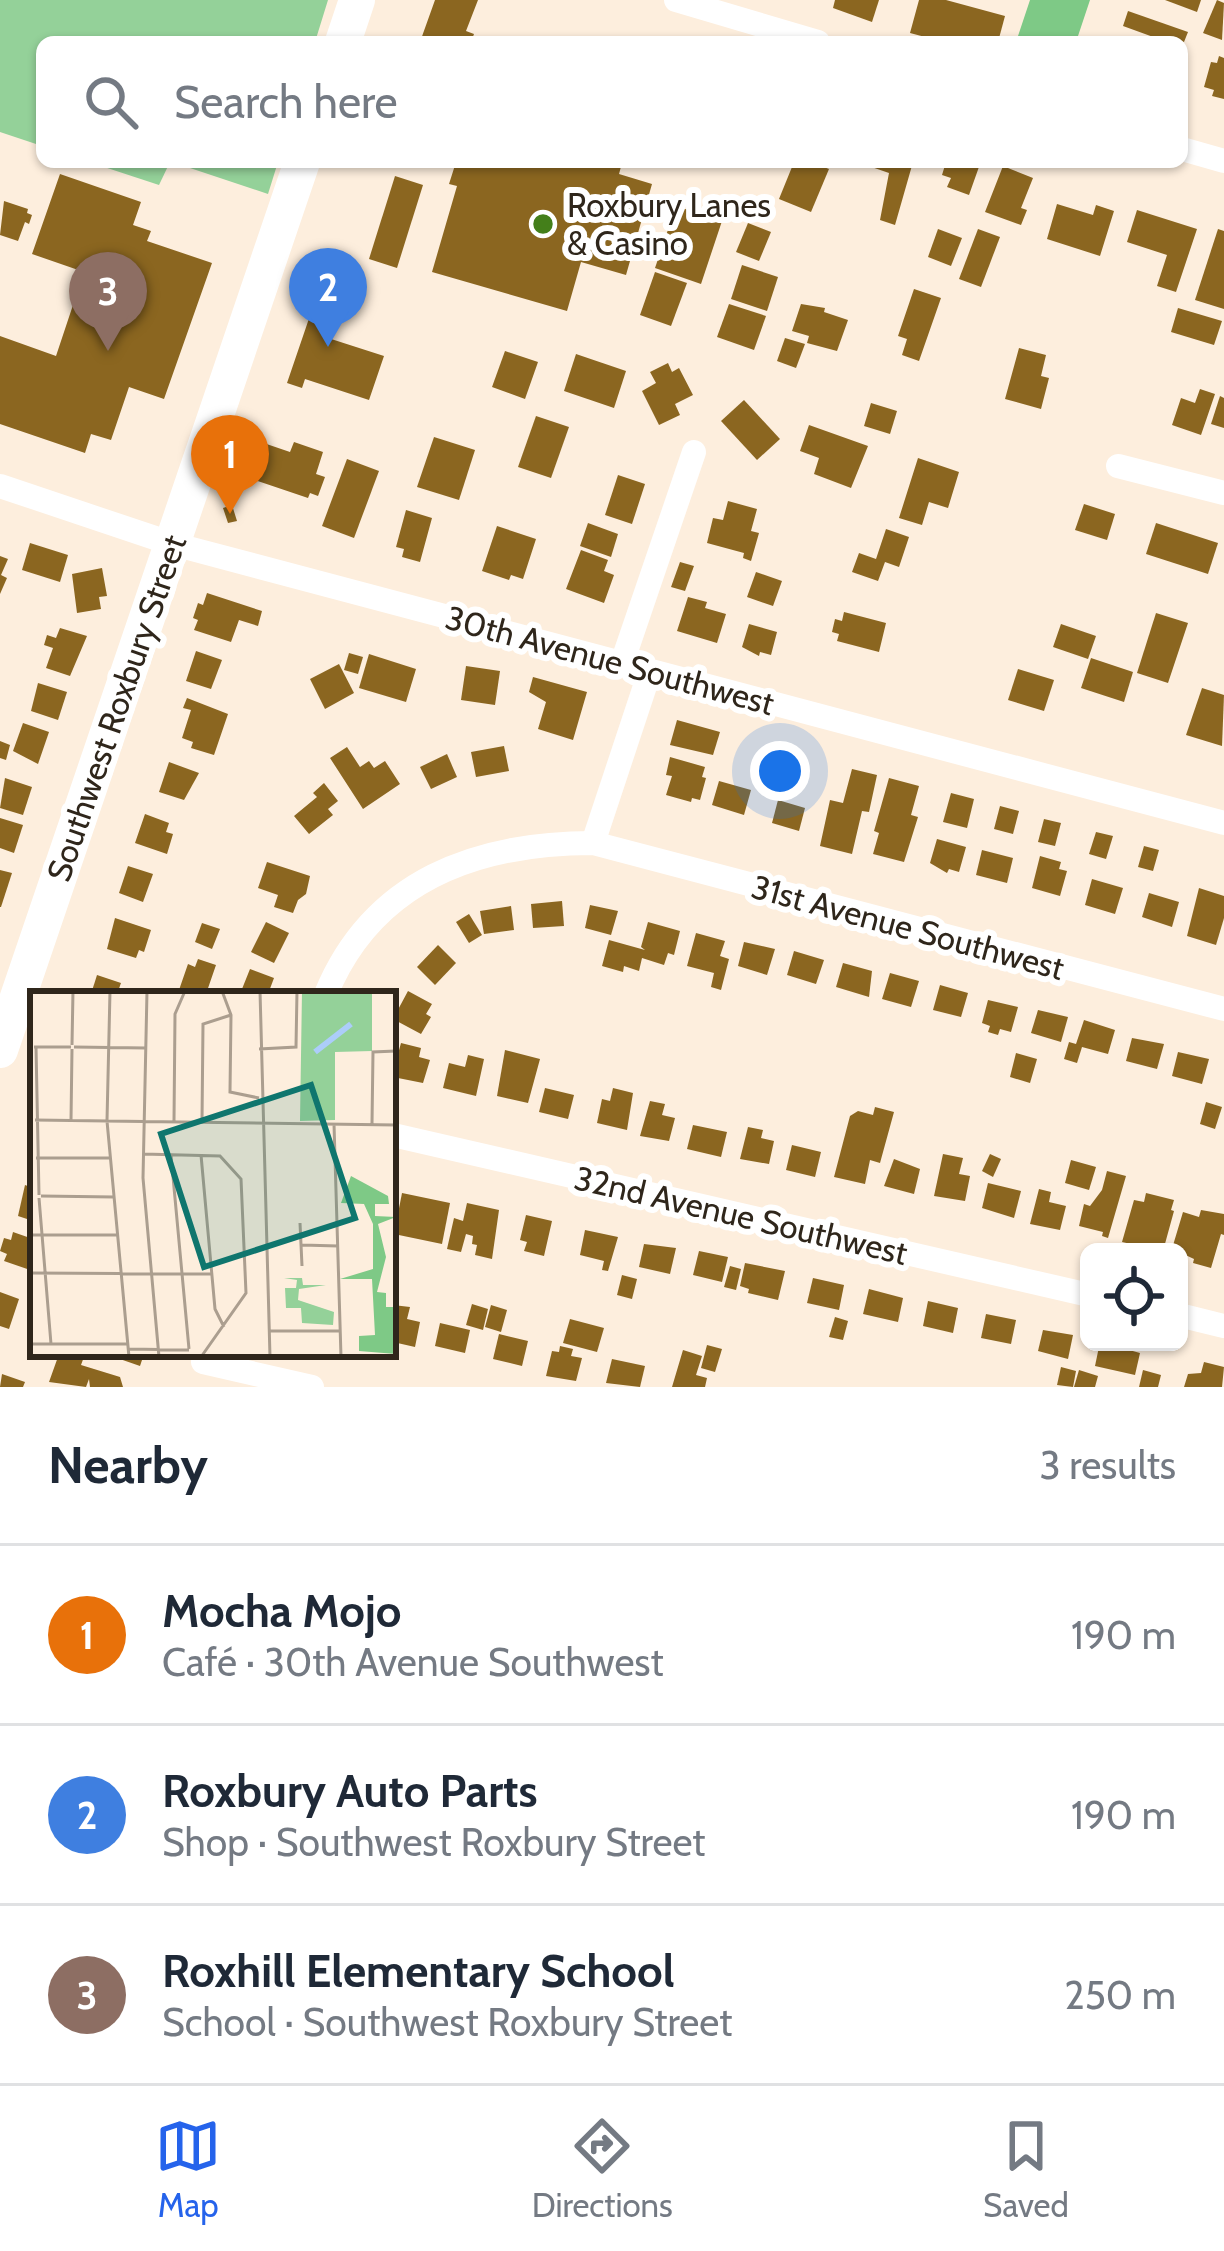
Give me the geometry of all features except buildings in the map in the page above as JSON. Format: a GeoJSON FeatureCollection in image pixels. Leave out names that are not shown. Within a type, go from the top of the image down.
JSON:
{"type":"FeatureCollection","features":[{"type":"Feature","properties":{"kind":"main road"},"geometry":{"type":"LineString","coordinates":[[345,36],[357,0]]}},
{"type":"Feature","properties":{"kind":"main road","name":"Southwest Roxbury Street"},"geometry":{"type":"LineString","coordinates":[[0,1050],[6,1012],[300,168]]}},
{"type":"Feature","properties":{"kind":"street"},"geometry":{"type":"LineString","coordinates":[[676,0],[798,36]]}},
{"type":"Feature","properties":{"kind":"street"},"geometry":{"type":"LineString","coordinates":[[1188,151],[1224,161]]}},
{"type":"Feature","properties":{"kind":"street"},"geometry":{"type":"LineString","coordinates":[[622,663],[694,452]]}},
{"type":"Feature","properties":{"kind":"street"},"geometry":{"type":"LineString","coordinates":[[1118,466],[1224,493]]}},
{"type":"Feature","properties":{"kind":"street","name":"30th Avenue Southwest"},"geometry":{"type":"LineString","coordinates":[[0,486],[172,544],[1224,823]]}},
{"type":"Feature","properties":{"kind":"street"},"geometry":{"type":"LineString","coordinates":[[593,843],[650,671]]}},
{"type":"Feature","properties":{"kind":"street","name":"31st Avenue Southwest"},"geometry":{"type":"LineString","coordinates":[[327,991],[342,957],[372,920],[405,891],[450,867],[490,854],[543,843],[593,843],[1224,1010]]}},
{"type":"Feature","properties":{"kind":"street","name":"32nd Avenue Southwest"},"geometry":{"type":"LineString","coordinates":[[396,1136],[1080,1293]]}},
{"type":"Feature","properties":{"kind":"street"},"geometry":{"type":"LineString","coordinates":[[1188,1318],[1224,1326]]}},
{"type":"Feature","properties":{"kind":"street"},"geometry":{"type":"LineString","coordinates":[[201,1368],[312,1387]]}},
{"type":"Feature","properties":{"kind":"green space"},"geometry":{"type":"Polygon","coordinates":[[[0,0],[328,0],[317,36],[36,36],[36,144],[0,132],[0,0]]]}},
{"type":"Feature","properties":{"kind":"green space"},"geometry":{"type":"Polygon","coordinates":[[[1030,0],[1090,0],[1078,36],[1018,36],[1030,0]]]}},
{"type":"Feature","properties":{"kind":"green space"},"geometry":{"type":"Polygon","coordinates":[[[107,168],[167,168],[159,185],[107,168]]]}},
{"type":"Feature","properties":{"kind":"green space"},"geometry":{"type":"Polygon","coordinates":[[[190,168],[276,168],[268,194],[190,168]]]}},
{"type":"Feature","properties":{"kind":"place","name":"Roxbury Lanes & Casino"},"geometry":{"type":"Point","coordinates":[543,224]}},
{"type":"Feature","properties":{"kind":"place","name":"Roxbury Auto Parts"},"geometry":{"type":"Point","coordinates":[328,347]}},
{"type":"Feature","properties":{"kind":"place","name":"Roxhill Elementary School"},"geometry":{"type":"Point","coordinates":[108,351]}},
{"type":"Feature","properties":{"kind":"place","name":"Mocha Mojo"},"geometry":{"type":"Point","coordinates":[230,514]}}]}
